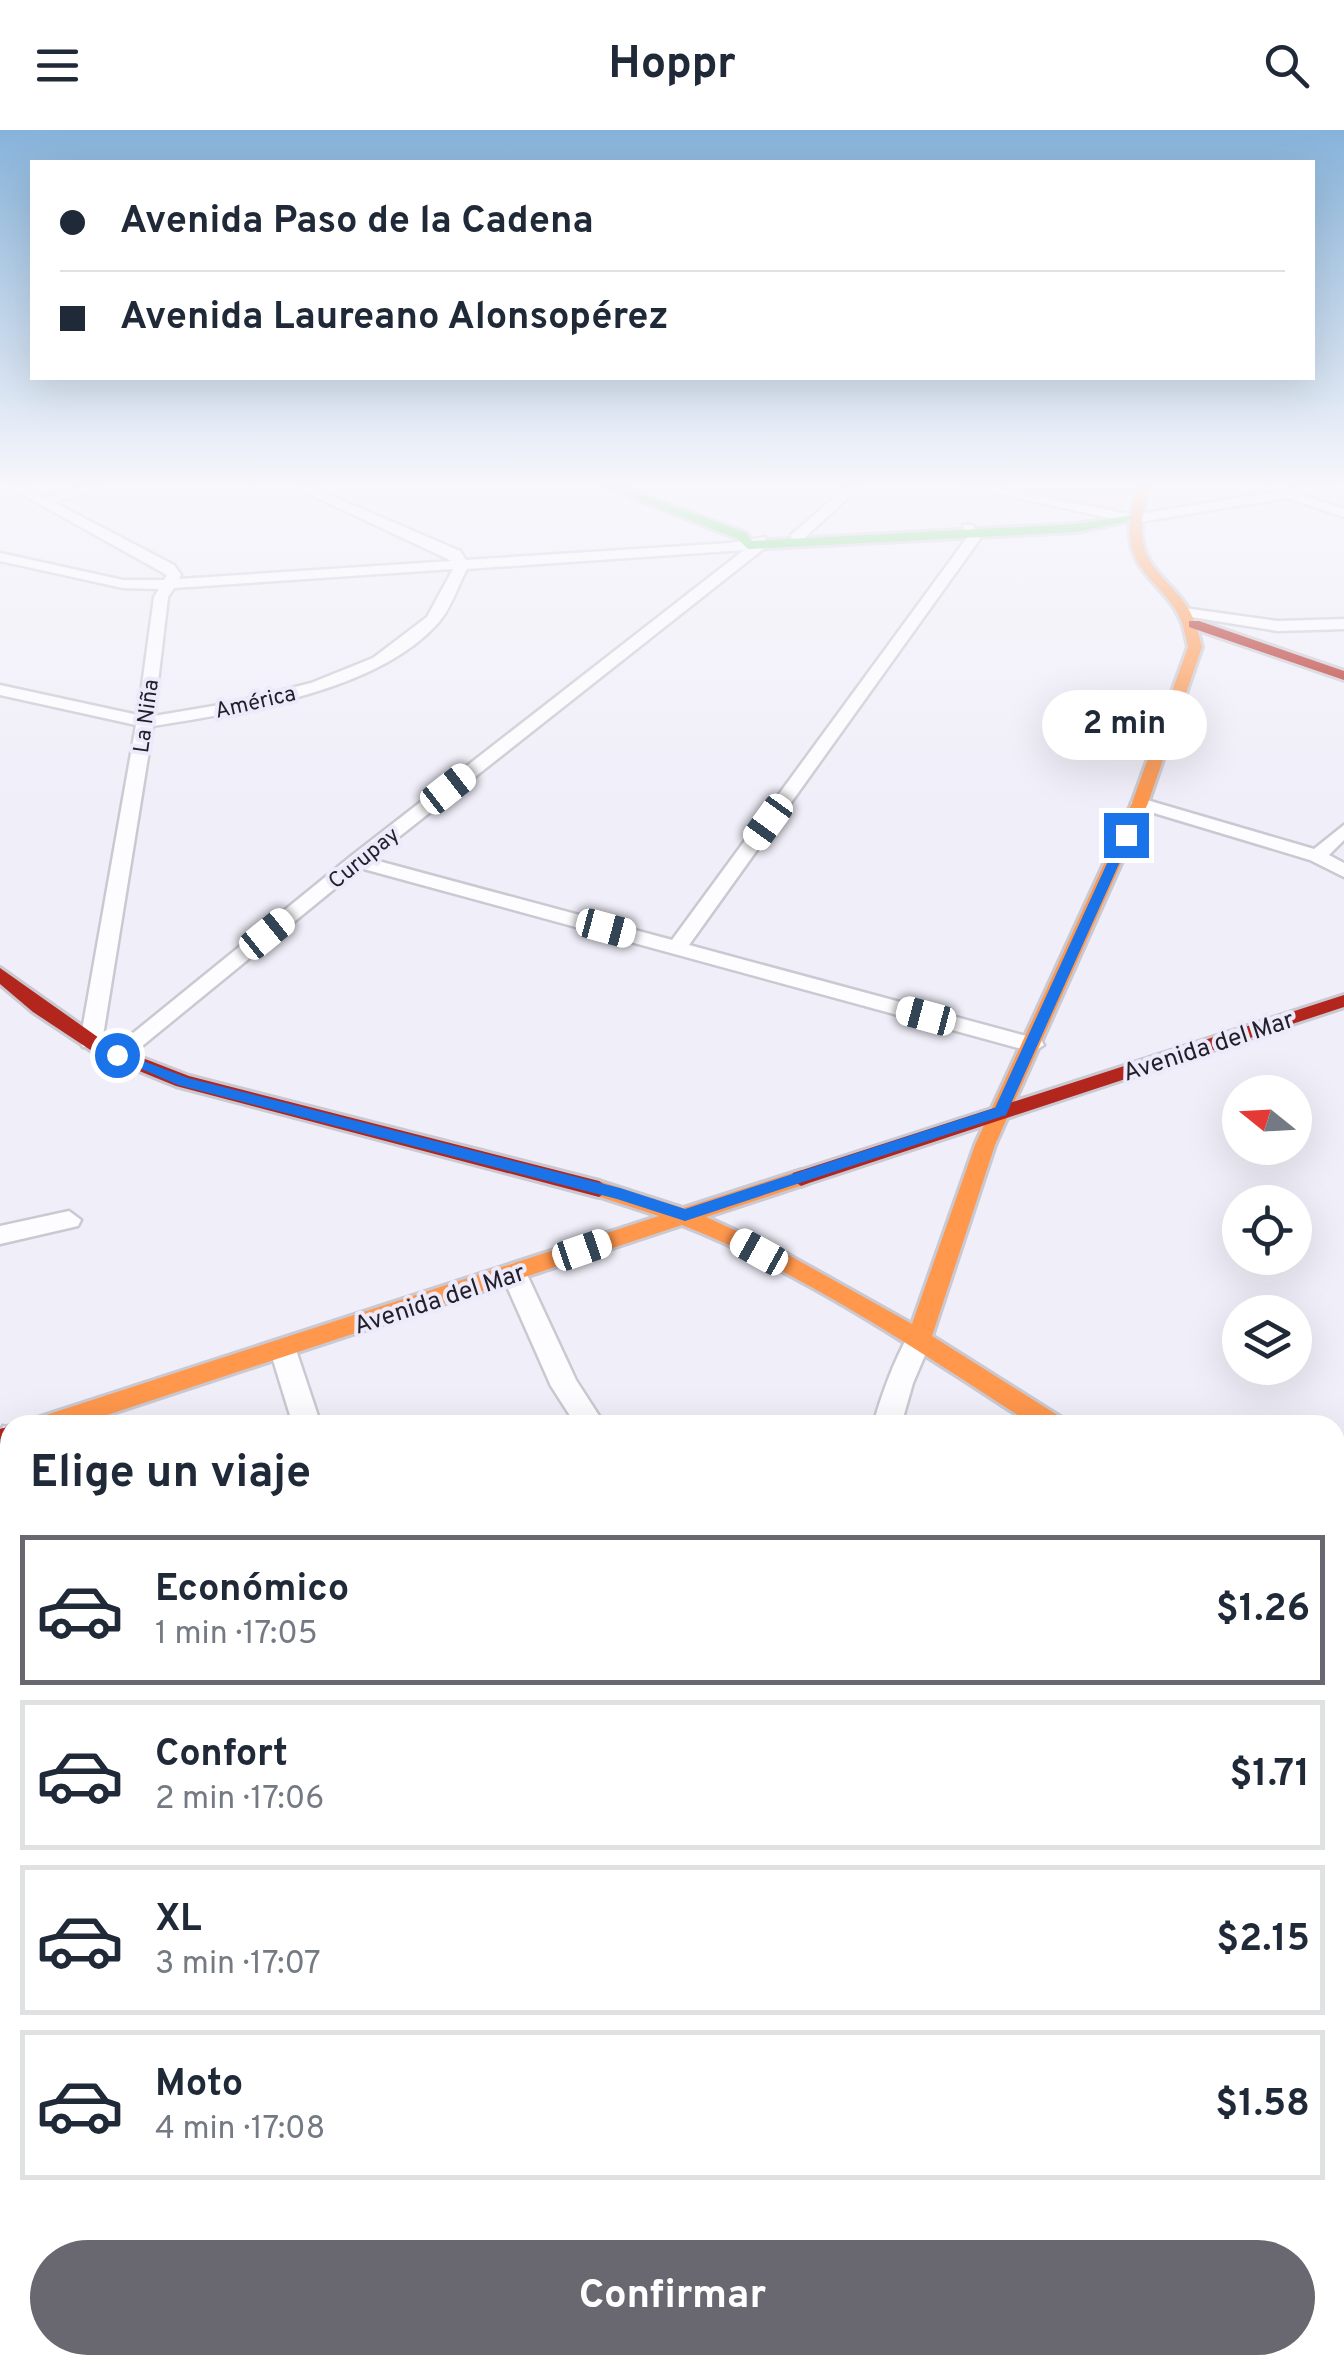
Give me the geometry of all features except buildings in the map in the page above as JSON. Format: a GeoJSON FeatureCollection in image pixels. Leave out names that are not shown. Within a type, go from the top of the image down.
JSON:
{"type":"FeatureCollection","features":[{"type":"Feature","properties":{"kind":"street","name":"La Niña"},"geometry":{"type":"LineString","coordinates":[[91,1042],[165,592]]}},
{"type":"Feature","properties":{"kind":"street","name":"América"},"geometry":{"type":"LineString","coordinates":[[0,690],[145,722],[231,708],[316,686],[379,662],[432,620],[447,592]]}},
{"type":"Feature","properties":{"kind":"street","name":"Curupay"},"geometry":{"type":"LineString","coordinates":[[117,1055],[692,592]]}},
{"type":"Feature","properties":{"kind":"street"},"geometry":{"type":"LineString","coordinates":[[677,948],[927,592]]}},
{"type":"Feature","properties":{"kind":"street"},"geometry":{"type":"LineString","coordinates":[[1166,592],[1189,618],[1344,676]]}},
{"type":"Feature","properties":{"kind":"street"},"geometry":{"type":"LineString","coordinates":[[1189,618],[1292,627],[1344,624]]}},
{"type":"Feature","properties":{"kind":"street"},"geometry":{"type":"LineString","coordinates":[[890,1415],[985,1145],[1140,803],[1195,647],[1189,618]]}},
{"type":"Feature","properties":{"kind":"street"},"geometry":{"type":"LineString","coordinates":[[1140,803],[1317,856],[1344,871]]}},
{"type":"Feature","properties":{"kind":"street"},"geometry":{"type":"LineString","coordinates":[[1317,856],[1344,830]]}},
{"type":"Feature","properties":{"kind":"street"},"geometry":{"type":"LineString","coordinates":[[357,861],[1033,1046]]}},
{"type":"Feature","properties":{"kind":"street"},"geometry":{"type":"LineString","coordinates":[[0,974],[40,1008],[91,1042],[183,1081],[620,1194],[685,1215],[728,1234],[918,1341],[1037,1415]]}},
{"type":"Feature","properties":{"kind":"street","name":"Avenida del Mar"},"geometry":{"type":"LineString","coordinates":[[78,1415],[1344,1001]]}},
{"type":"Feature","properties":{"kind":"street"},"geometry":{"type":"LineString","coordinates":[[0,1235],[68,1220]]}},
{"type":"Feature","properties":{"kind":"street"},"geometry":{"type":"LineString","coordinates":[[514,1273],[565,1386],[584,1415]]}},
{"type":"Feature","properties":{"kind":"street"},"geometry":{"type":"LineString","coordinates":[[283,1350],[304,1415]]}},
{"type":"Feature","properties":{"kind":"traffic: slow"},"geometry":{"type":"LineString","coordinates":[[918,1341],[985,1145],[1140,803],[1195,647],[1190,623],[1168,592]]}},
{"type":"Feature","properties":{"kind":"traffic: slow"},"geometry":{"type":"LineString","coordinates":[[77,1415],[801,1178]]}},
{"type":"Feature","properties":{"kind":"traffic: slow"},"geometry":{"type":"LineString","coordinates":[[599,1189],[719,1231],[777,1259],[890,1322],[1037,1415]]}},
{"type":"Feature","properties":{"kind":"traffic: jam"},"geometry":{"type":"LineString","coordinates":[[1194,624],[1344,676]]}},
{"type":"Feature","properties":{"kind":"traffic: jam"},"geometry":{"type":"LineString","coordinates":[[0,974],[40,1008],[102,1049],[183,1081],[599,1189]]}},
{"type":"Feature","properties":{"kind":"traffic: jam"},"geometry":{"type":"LineString","coordinates":[[801,1178],[1344,1001]]}},
{"type":"Feature","properties":{"kind":"route"},"geometry":{"type":"LineString","coordinates":[[117,1055],[183,1081],[620,1194],[685,1215],[1001,1112],[1126,835]]}}]}
